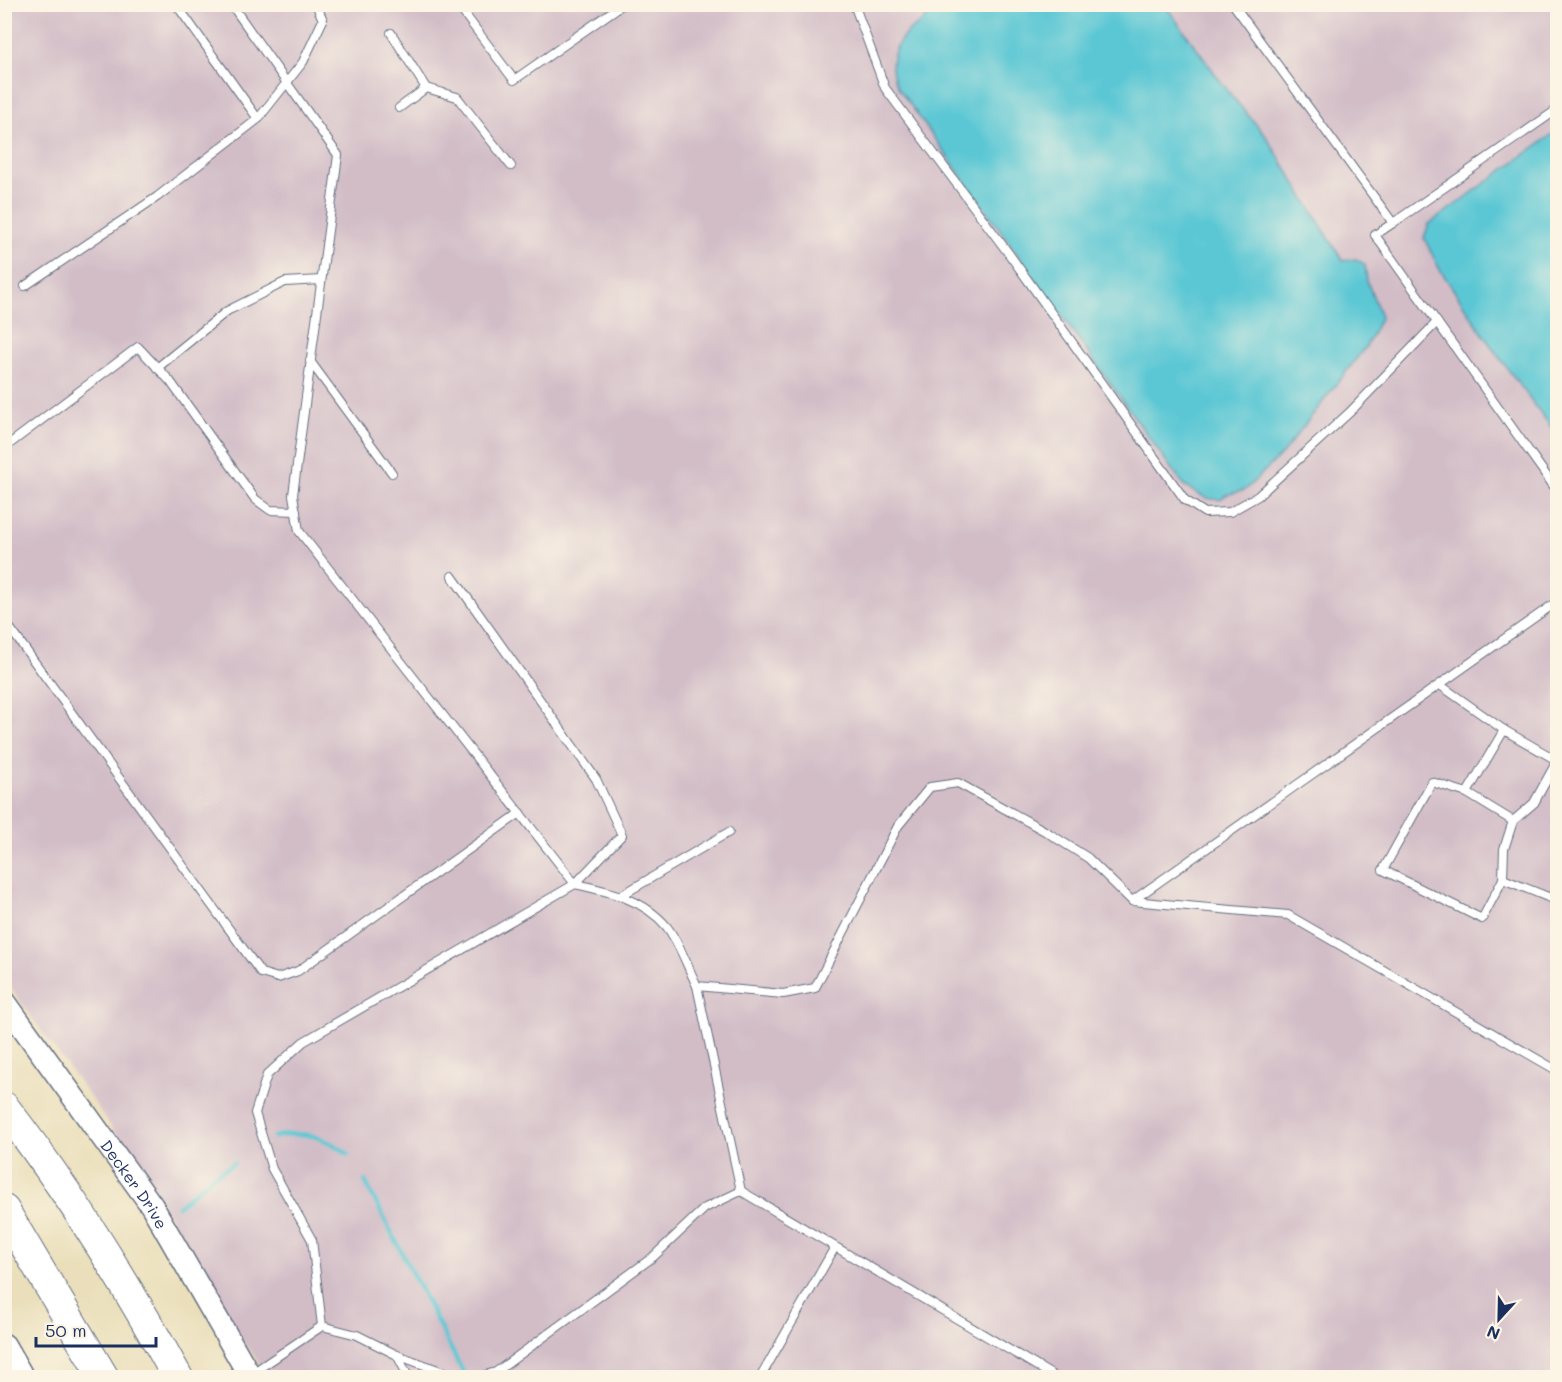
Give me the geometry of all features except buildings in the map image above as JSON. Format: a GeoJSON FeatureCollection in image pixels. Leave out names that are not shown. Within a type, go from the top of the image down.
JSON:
{"type":"FeatureCollection","features":[{"type":"Feature","properties":{"kind":"highway"},"geometry":{"type":"LineString","coordinates":[[4,1107],[40,1154],[133,1295],[178,1377]]}},
{"type":"Feature","properties":{"kind":"highway"},"geometry":{"type":"LineString","coordinates":[[4,1210],[104,1377]]}},
{"type":"Feature","properties":{"kind":"main road","name":"Decker Drive"},"geometry":{"type":"LineString","coordinates":[[4,1001],[146,1197],[251,1376]]}},
{"type":"Feature","properties":{"kind":"main road"},"geometry":{"type":"LineString","coordinates":[[4,1345],[23,1377]]}},
{"type":"Feature","properties":{"kind":"lane"},"geometry":{"type":"LineString","coordinates":[[176,4],[258,119]]}},
{"type":"Feature","properties":{"kind":"lane"},"geometry":{"type":"LineString","coordinates":[[231,4],[338,155],[293,495],[299,531],[574,884],[622,895],[651,913],[667,928],[697,986],[741,1191],[1057,1377]]}},
{"type":"Feature","properties":{"kind":"lane"},"geometry":{"type":"LineString","coordinates":[[25,286],[157,197],[258,119],[303,62],[323,20],[316,4]]}},
{"type":"Feature","properties":{"kind":"lane"},"geometry":{"type":"LineString","coordinates":[[458,4],[513,80],[623,4]]}},
{"type":"Feature","properties":{"kind":"lane"},"geometry":{"type":"LineString","coordinates":[[854,4],[885,88],[1009,254],[1185,500],[1205,513],[1230,512],[1258,496],[1350,412],[1437,322]]}},
{"type":"Feature","properties":{"kind":"lane"},"geometry":{"type":"LineString","coordinates":[[1233,4],[1393,223]]}},
{"type":"Feature","properties":{"kind":"lane"},"geometry":{"type":"LineString","coordinates":[[392,33],[426,88],[457,97],[511,166]]}},
{"type":"Feature","properties":{"kind":"lane"},"geometry":{"type":"LineString","coordinates":[[399,108],[426,88]]}},
{"type":"Feature","properties":{"kind":"lane"},"geometry":{"type":"LineString","coordinates":[[1557,109],[1375,235],[1557,492]]}},
{"type":"Feature","properties":{"kind":"lane"},"geometry":{"type":"LineString","coordinates":[[157,368],[227,311],[285,282],[321,280]]}},
{"type":"Feature","properties":{"kind":"lane"},"geometry":{"type":"LineString","coordinates":[[4,448],[138,347],[202,424],[255,499],[270,510],[296,511]]}},
{"type":"Feature","properties":{"kind":"lane"},"geometry":{"type":"LineString","coordinates":[[310,362],[392,473]]}},
{"type":"Feature","properties":{"kind":"lane"},"geometry":{"type":"LineString","coordinates":[[322,1326],[312,1239],[272,1169],[255,1113],[267,1075],[303,1042],[574,884],[622,835],[596,779],[452,576]]}},
{"type":"Feature","properties":{"kind":"lane"},"geometry":{"type":"LineString","coordinates":[[1132,901],[1557,601]]}},
{"type":"Feature","properties":{"kind":"lane"},"geometry":{"type":"LineString","coordinates":[[4,620],[261,973],[278,978],[298,971],[520,813]]}},
{"type":"Feature","properties":{"kind":"lane"},"geometry":{"type":"LineString","coordinates":[[1440,685],[1504,730],[1557,761],[1534,803],[1513,821],[1504,849],[1503,879],[1482,919],[1383,870],[1432,782],[1467,794],[1513,821]]}},
{"type":"Feature","properties":{"kind":"lane"},"geometry":{"type":"LineString","coordinates":[[1467,794],[1504,730]]}},
{"type":"Feature","properties":{"kind":"lane"},"geometry":{"type":"LineString","coordinates":[[697,986],[783,994],[816,988],[898,826],[930,787],[958,783],[1045,831],[1088,858],[1132,901],[1288,915],[1557,1071]]}},
{"type":"Feature","properties":{"kind":"lane"},"geometry":{"type":"LineString","coordinates":[[622,895],[729,832]]}},
{"type":"Feature","properties":{"kind":"lane"},"geometry":{"type":"LineString","coordinates":[[1503,879],[1557,901]]}},
{"type":"Feature","properties":{"kind":"lane"},"geometry":{"type":"LineString","coordinates":[[475,1377],[496,1371],[653,1257],[705,1208],[741,1191]]}},
{"type":"Feature","properties":{"kind":"lane"},"geometry":{"type":"LineString","coordinates":[[760,1377],[835,1247]]}},
{"type":"Feature","properties":{"kind":"lane"},"geometry":{"type":"LineString","coordinates":[[251,1376],[322,1326],[357,1335],[397,1354],[460,1377]]}},
{"type":"Feature","properties":{"kind":"lane"},"geometry":{"type":"LineString","coordinates":[[397,1354],[409,1377]]}},
{"type":"Feature","properties":{"kind":"shaded area"},"geometry":{"type":"Polygon","coordinates":[[[5,5],[1557,5],[1557,1377],[267,1377],[250,1350],[240,1341],[198,1262],[151,1187],[101,1112],[5,981],[5,5]]]}},
{"type":"Feature","properties":{"kind":"water"},"geometry":{"type":"Polygon","coordinates":[[[936,5],[1165,5],[1230,94],[1266,136],[1343,261],[1356,259],[1365,265],[1367,281],[1381,316],[1367,345],[1282,454],[1245,490],[1226,495],[1220,500],[1206,498],[1186,487],[899,89],[892,68],[897,47],[906,34],[924,20],[936,5]]]}},
{"type":"Feature","properties":{"kind":"water"},"geometry":{"type":"Polygon","coordinates":[[[1557,131],[1557,435],[1493,349],[1439,268],[1424,238],[1429,224],[1557,131]]]}},
{"type":"Feature","properties":{"kind":"waterway"},"geometry":{"type":"LineString","coordinates":[[274,1137],[294,1134],[313,1136],[331,1143],[348,1154]]}},
{"type":"Feature","properties":{"kind":"waterway"},"geometry":{"type":"LineString","coordinates":[[178,1206],[212,1177],[234,1163]]}},
{"type":"Feature","properties":{"kind":"waterway"},"geometry":{"type":"LineString","coordinates":[[365,1181],[466,1378]]}}]}
